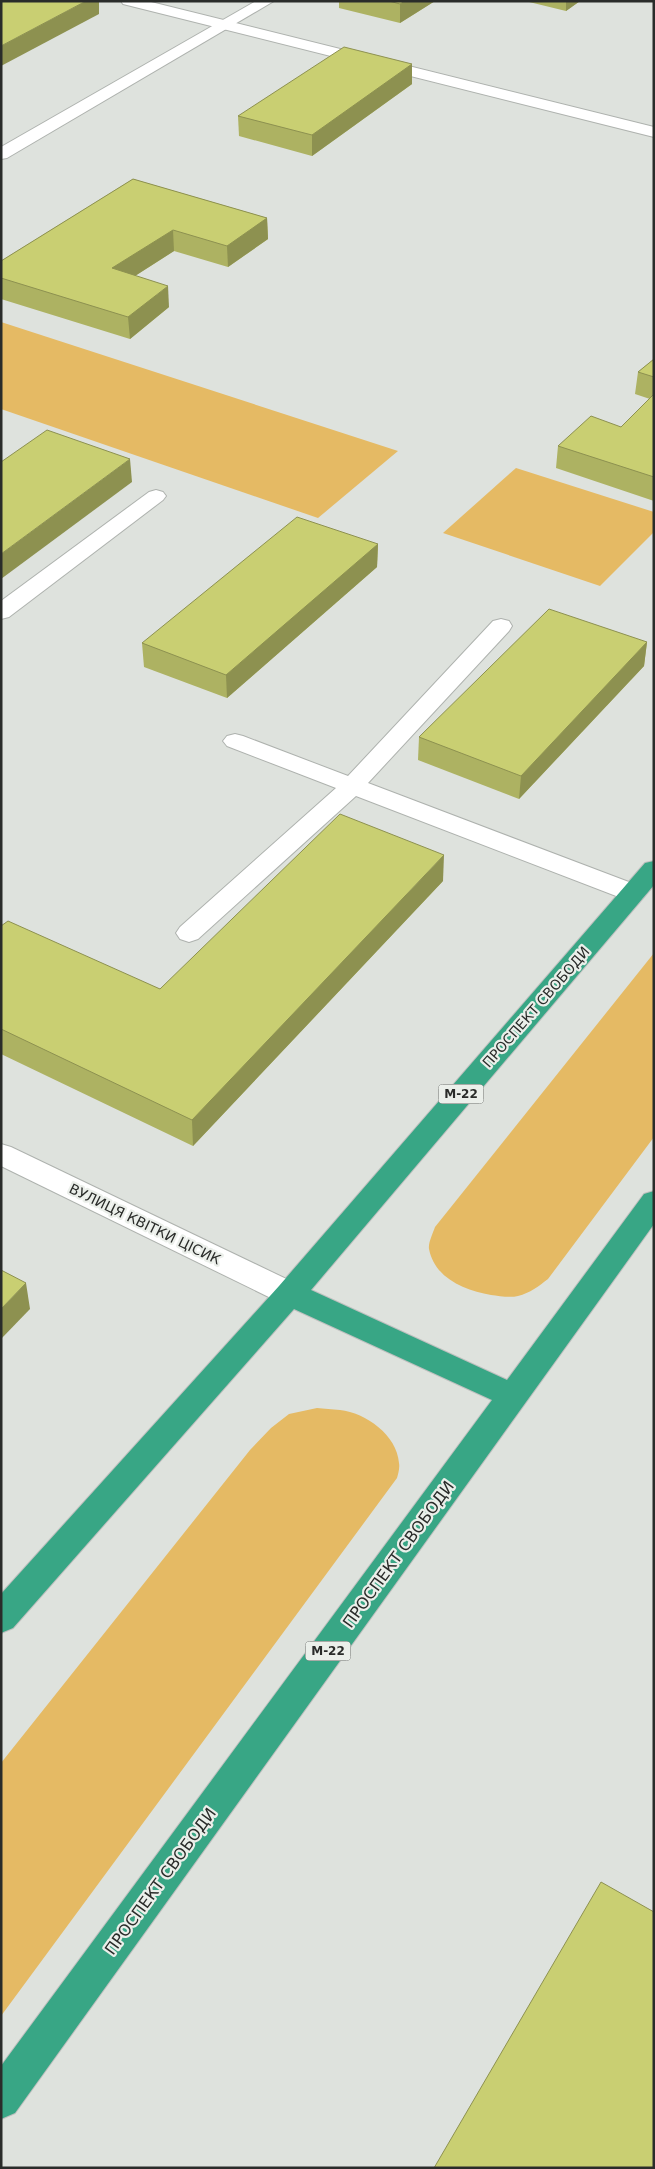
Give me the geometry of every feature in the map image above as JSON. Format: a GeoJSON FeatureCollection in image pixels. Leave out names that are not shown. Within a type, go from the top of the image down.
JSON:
{"type":"FeatureCollection","features":[{"type":"Feature","properties":{"kind":"highway","name":"ПРОСПЕКТ СВОБОДИ"},"geometry":{"type":"LineString","coordinates":[[1,1618],[290,1294],[654,869]]}},
{"type":"Feature","properties":{"kind":"highway","name":"ПРОСПЕКТ СВОБОДИ"},"geometry":{"type":"LineString","coordinates":[[1,2100],[654,1202]]}},
{"type":"Feature","properties":{"kind":"highway"},"geometry":{"type":"LineString","coordinates":[[290,1294],[513,1396]]}},
{"type":"Feature","properties":{"kind":"street"},"geometry":{"type":"LineString","coordinates":[[128,1],[654,132]]}},
{"type":"Feature","properties":{"kind":"street"},"geometry":{"type":"LineString","coordinates":[[1,154],[267,1]]}},
{"type":"Feature","properties":{"kind":"street"},"geometry":{"type":"LineString","coordinates":[[1,612],[156,496]]}},
{"type":"Feature","properties":{"kind":"street"},"geometry":{"type":"LineString","coordinates":[[189,933],[352,786],[502,626]]}},
{"type":"Feature","properties":{"kind":"street"},"geometry":{"type":"LineString","coordinates":[[235,741],[633,893]]}},
{"type":"Feature","properties":{"kind":"street","name":"ВУЛИЦЯ КВІТКИ ЦІСИК"},"geometry":{"type":"LineString","coordinates":[[1,1154],[290,1294]]}},
{"type":"Feature","properties":{"kind":"shaded area"},"geometry":{"type":"Polygon","coordinates":[[[1,322],[398,451],[318,518],[1,409],[1,322]]]}},
{"type":"Feature","properties":{"kind":"shaded area"},"geometry":{"type":"Polygon","coordinates":[[[516,468],[654,512],[654,532],[600,586],[443,533],[516,468]]]}},
{"type":"Feature","properties":{"kind":"shaded area"},"geometry":{"type":"Polygon","coordinates":[[[654,953],[654,1137],[548,1279],[541,1284],[522,1295],[508,1297],[481,1293],[452,1281],[444,1275],[432,1259],[429,1247],[435,1227],[654,953]]]}},
{"type":"Feature","properties":{"kind":"shaded area"},"geometry":{"type":"Polygon","coordinates":[[[317,1408],[350,1412],[370,1421],[378,1427],[393,1443],[397,1453],[399,1467],[397,1478],[1,2016],[1,1763],[250,1450],[271,1428],[289,1414],[317,1408]]]}},
{"type":"Feature","properties":{"kind":"building"},"geometry":{"type":"Polygon","coordinates":[[[1,1],[86,1],[1,46],[1,1]]]}},
{"type":"Feature","properties":{"kind":"building"},"geometry":{"type":"Polygon","coordinates":[[[389,1],[405,1],[400,4],[389,1]]]}},
{"type":"Feature","properties":{"kind":"building"},"geometry":{"type":"Polygon","coordinates":[[[344,47],[412,64],[312,135],[238,116],[344,47]]]}},
{"type":"Feature","properties":{"kind":"building"},"geometry":{"type":"Polygon","coordinates":[[[133,179],[267,218],[227,246],[173,230],[112,268],[168,286],[128,317],[1,278],[1,261],[133,179]]]}},
{"type":"Feature","properties":{"kind":"building"},"geometry":{"type":"Polygon","coordinates":[[[654,359],[654,377],[638,372],[654,359]]]}},
{"type":"Feature","properties":{"kind":"building"},"geometry":{"type":"Polygon","coordinates":[[[654,394],[654,477],[558,446],[591,416],[621,427],[654,394]]]}},
{"type":"Feature","properties":{"kind":"building"},"geometry":{"type":"Polygon","coordinates":[[[47,430],[130,459],[1,554],[1,462],[47,430]]]}},
{"type":"Feature","properties":{"kind":"building"},"geometry":{"type":"Polygon","coordinates":[[[297,517],[378,544],[226,675],[142,643],[297,517]]]}},
{"type":"Feature","properties":{"kind":"building"},"geometry":{"type":"Polygon","coordinates":[[[549,609],[647,642],[521,776],[419,737],[549,609]]]}},
{"type":"Feature","properties":{"kind":"building"},"geometry":{"type":"Polygon","coordinates":[[[340,814],[444,855],[192,1120],[1,1029],[1,926],[8,921],[160,989],[340,814]]]}},
{"type":"Feature","properties":{"kind":"building"},"geometry":{"type":"Polygon","coordinates":[[[1,1270],[26,1283],[1,1309],[1,1270]]]}},
{"type":"Feature","properties":{"kind":"building"},"geometry":{"type":"Polygon","coordinates":[[[601,1882],[654,1912],[654,2168],[434,2168],[601,1882]]]}}]}
